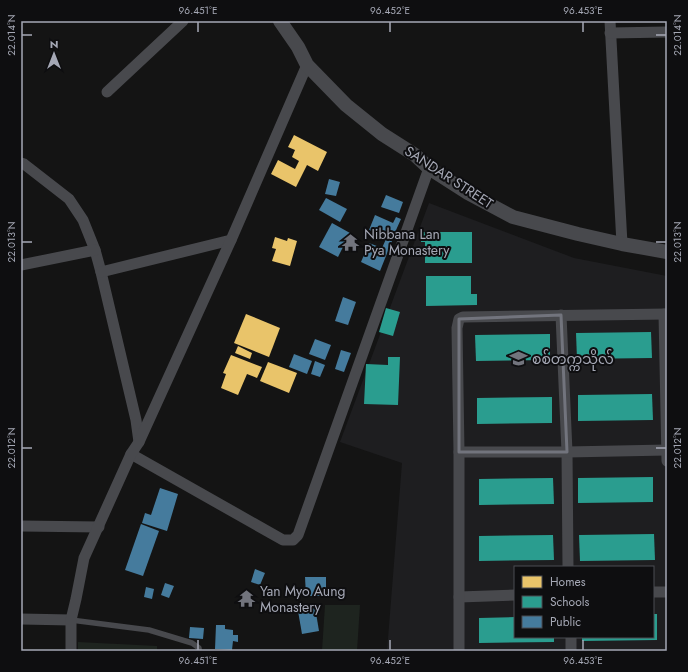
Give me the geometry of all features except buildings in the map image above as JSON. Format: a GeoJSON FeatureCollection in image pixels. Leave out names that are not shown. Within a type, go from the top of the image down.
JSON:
{"type":"FeatureCollection","features":[{"type":"Feature","properties":{"kind":"street"},"geometry":{"type":"LineString","coordinates":[[107,92],[183,21]]}},
{"type":"Feature","properties":{"kind":"street","name":"SANDAR STREET"},"geometry":{"type":"LineString","coordinates":[[280,21],[298,47],[307,65],[346,105],[382,134],[429,168],[468,193],[513,216],[578,234],[667,252]]}},
{"type":"Feature","properties":{"kind":"street"},"geometry":{"type":"LineString","coordinates":[[610,21],[622,244]]}},
{"type":"Feature","properties":{"kind":"street"},"geometry":{"type":"LineString","coordinates":[[610,33],[667,32]]}},
{"type":"Feature","properties":{"kind":"street"},"geometry":{"type":"LineString","coordinates":[[71,651],[71,620],[84,558],[139,442],[231,240],[307,65]]}},
{"type":"Feature","properties":{"kind":"street"},"geometry":{"type":"LineString","coordinates":[[21,163],[69,199],[83,220],[102,272],[136,420],[139,442]]}},
{"type":"Feature","properties":{"kind":"street"},"geometry":{"type":"LineString","coordinates":[[132,454],[283,540],[293,540],[298,535],[429,168]]}},
{"type":"Feature","properties":{"kind":"street"},"geometry":{"type":"LineString","coordinates":[[102,272],[231,240]]}},
{"type":"Feature","properties":{"kind":"street"},"geometry":{"type":"LineString","coordinates":[[21,265],[95,250]]}},
{"type":"Feature","properties":{"kind":"street"},"geometry":{"type":"LineString","coordinates":[[460,651],[457,328],[459,319],[463,317],[665,314],[667,461]]}},
{"type":"Feature","properties":{"kind":"street"},"geometry":{"type":"LineString","coordinates":[[561,315],[567,452],[568,566]]}},
{"type":"Feature","properties":{"kind":"street"},"geometry":{"type":"LineString","coordinates":[[459,452],[667,450]]}},
{"type":"Feature","properties":{"kind":"street"},"geometry":{"type":"LineString","coordinates":[[21,526],[99,527]]}},
{"type":"Feature","properties":{"kind":"street"},"geometry":{"type":"LineString","coordinates":[[654,592],[667,592]]}},
{"type":"Feature","properties":{"kind":"street"},"geometry":{"type":"LineString","coordinates":[[459,597],[514,595]]}},
{"type":"Feature","properties":{"kind":"street"},"geometry":{"type":"LineString","coordinates":[[21,619],[71,620]]}},
{"type":"Feature","properties":{"kind":"street"},"geometry":{"type":"LineString","coordinates":[[571,638],[571,651]]}},
{"type":"Feature","properties":{"kind":"lane"},"geometry":{"type":"LineString","coordinates":[[71,620],[149,630],[192,643],[199,648],[199,651]]}},
{"type":"Feature","properties":{"kind":"highlighted area"},"geometry":{"type":"Polygon","coordinates":[[[561,315],[567,452],[459,452],[459,319],[561,315]]]}},
{"type":"Feature","properties":{"kind":"shaded area","name":"စစ်‌တက္ကသိုလ်"},"geometry":{"type":"Polygon","coordinates":[[[429,203],[574,258],[667,276],[667,651],[387,651],[402,463],[340,442],[429,203]]]}},
{"type":"Feature","properties":{"kind":"shaded area"},"geometry":{"type":"Polygon","coordinates":[[[325,605],[360,605],[357,651],[322,651],[325,605]]]}},
{"type":"Feature","properties":{"kind":"shaded area"},"geometry":{"type":"Polygon","coordinates":[[[78,642],[157,646],[157,651],[78,651],[78,642]]]}},
{"type":"Feature","properties":{"kind":"place","name":"Nibbana Lan Pya Monastery"},"geometry":{"type":"Point","coordinates":[351,242]}},
{"type":"Feature","properties":{"kind":"place","name":"စစ်‌တက္ကသိုလ်"},"geometry":{"type":"Point","coordinates":[519,359]}},
{"type":"Feature","properties":{"kind":"place","name":"Yan Myo Aung Monastery"},"geometry":{"type":"Point","coordinates":[247,599]}}]}
